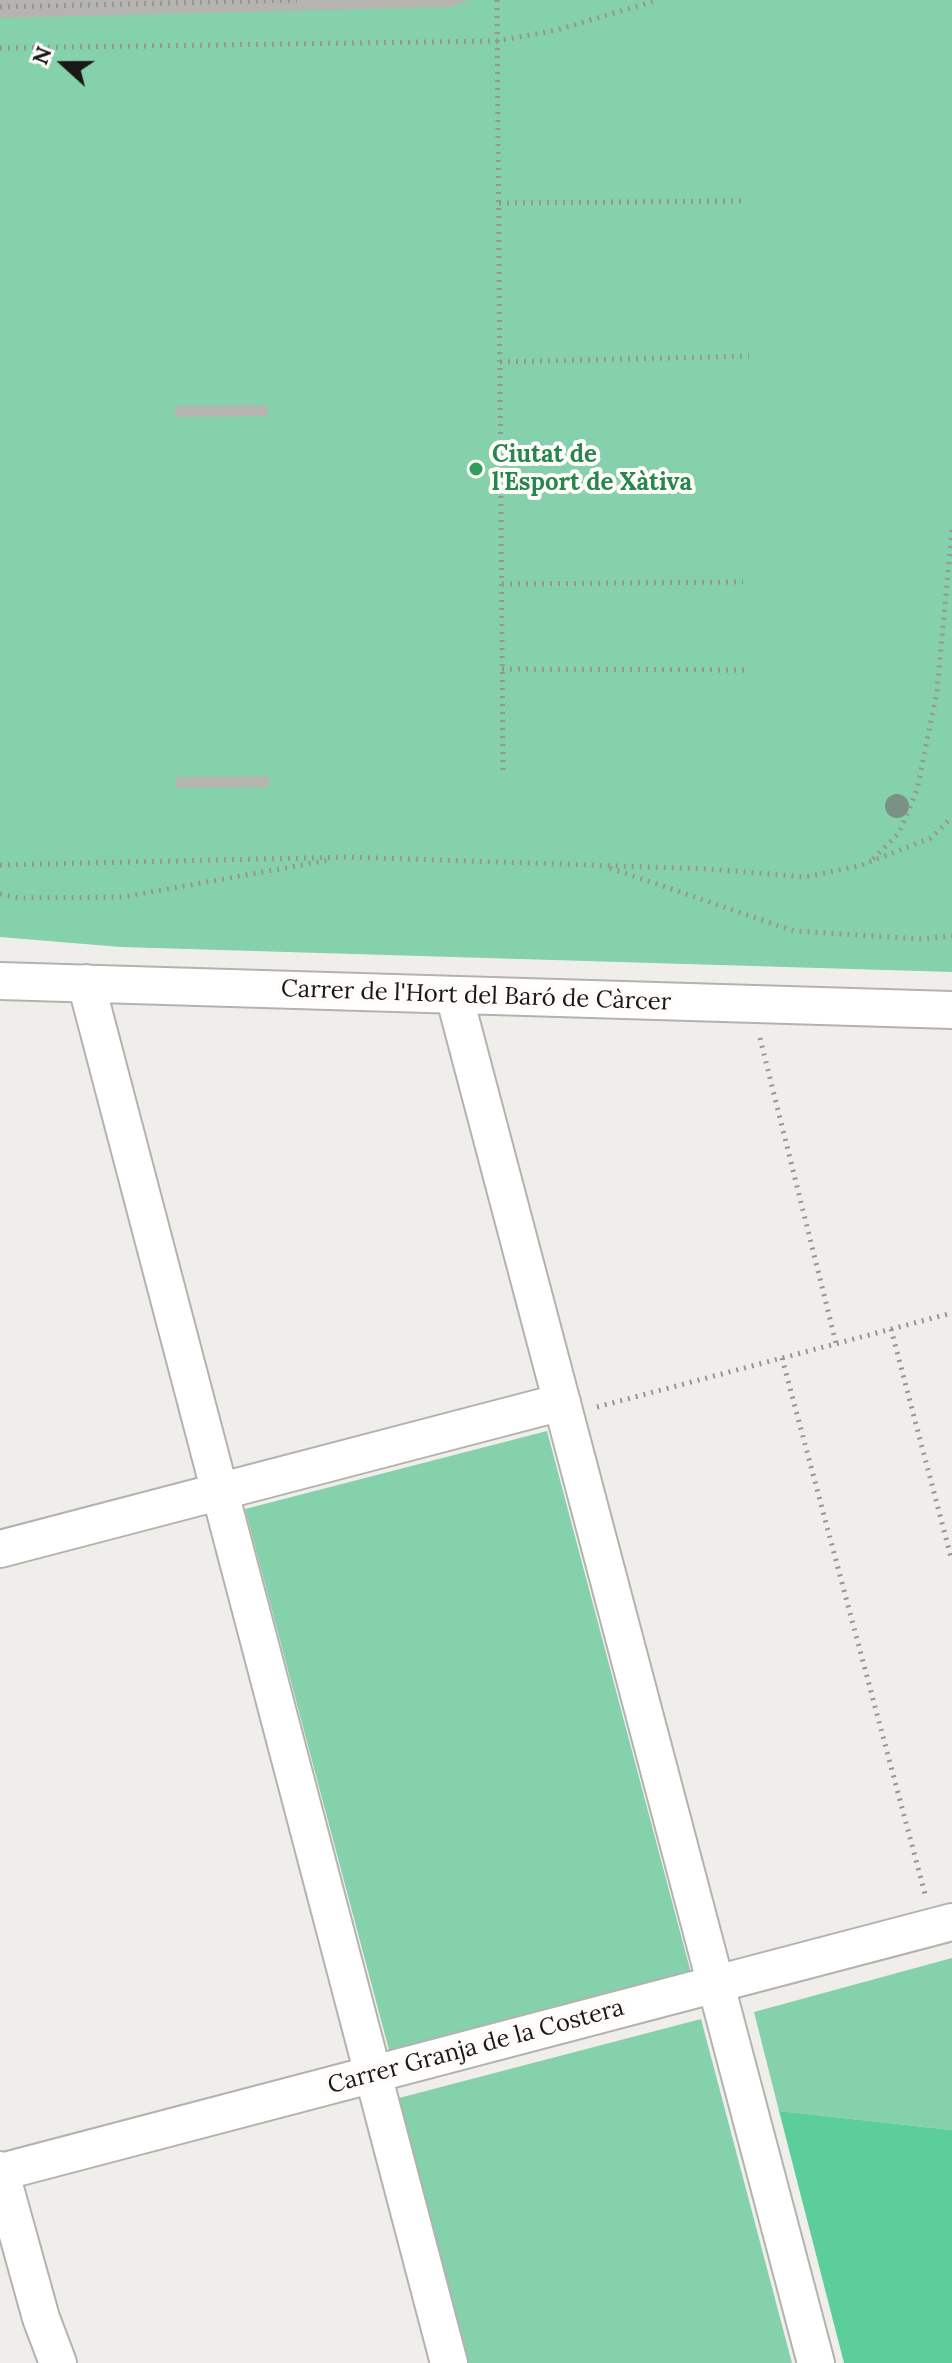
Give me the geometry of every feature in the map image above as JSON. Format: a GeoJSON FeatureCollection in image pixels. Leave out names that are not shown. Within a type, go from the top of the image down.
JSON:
{"type":"FeatureCollection","features":[{"type":"Feature","properties":{"kind":"street","name":"Carrer de l'Hort del Baró de Càrcer"},"geometry":{"type":"LineString","coordinates":[[0,981],[952,1010]]}},
{"type":"Feature","properties":{"kind":"street"},"geometry":{"type":"LineString","coordinates":[[86,983],[449,2363]]}},
{"type":"Feature","properties":{"kind":"street"},"geometry":{"type":"LineString","coordinates":[[454,995],[816,2363]]}},
{"type":"Feature","properties":{"kind":"street"},"geometry":{"type":"LineString","coordinates":[[0,1549],[220,1491],[564,1408]]}},
{"type":"Feature","properties":{"kind":"street","name":"Carrer Granja de la Costera"},"geometry":{"type":"LineString","coordinates":[[0,2171],[943,1924]]}},
{"type":"Feature","properties":{"kind":"street"},"geometry":{"type":"LineString","coordinates":[[0,2171],[41,2318],[58,2363]]}},
{"type":"Feature","properties":{"kind":"path"},"geometry":{"type":"LineString","coordinates":[[0,7],[297,0]]}},
{"type":"Feature","properties":{"kind":"path"},"geometry":{"type":"LineString","coordinates":[[497,0],[503,770]]}},
{"type":"Feature","properties":{"kind":"path"},"geometry":{"type":"LineString","coordinates":[[0,48],[497,41],[557,30],[658,0]]}},
{"type":"Feature","properties":{"kind":"path"},"geometry":{"type":"LineString","coordinates":[[499,203],[747,201]]}},
{"type":"Feature","properties":{"kind":"path"},"geometry":{"type":"LineString","coordinates":[[500,362],[749,356]]}},
{"type":"Feature","properties":{"kind":"path"},"geometry":{"type":"LineString","coordinates":[[869,862],[899,833],[917,790],[937,691],[952,529]]}},
{"type":"Feature","properties":{"kind":"path"},"geometry":{"type":"LineString","coordinates":[[502,584],[743,582]]}},
{"type":"Feature","properties":{"kind":"path"},"geometry":{"type":"LineString","coordinates":[[502,669],[746,670]]}},
{"type":"Feature","properties":{"kind":"path"},"geometry":{"type":"LineString","coordinates":[[0,865],[347,857],[710,869],[805,877],[869,862],[931,838],[952,817]]}},
{"type":"Feature","properties":{"kind":"path"},"geometry":{"type":"LineString","coordinates":[[0,894],[19,898],[123,897],[347,857]]}},
{"type":"Feature","properties":{"kind":"path"},"geometry":{"type":"LineString","coordinates":[[605,866],[794,931],[922,939],[952,936]]}},
{"type":"Feature","properties":{"kind":"path"},"geometry":{"type":"LineString","coordinates":[[751,1004],[836,1343]]}},
{"type":"Feature","properties":{"kind":"path"},"geometry":{"type":"LineString","coordinates":[[564,1408],[782,1358],[952,1313]]}},
{"type":"Feature","properties":{"kind":"path"},"geometry":{"type":"LineString","coordinates":[[891,1329],[952,1561]]}},
{"type":"Feature","properties":{"kind":"path"},"geometry":{"type":"LineString","coordinates":[[782,1358],[943,1924]]}},
{"type":"Feature","properties":{"kind":"green space","name":"Ciutat de l'Esport de Xàtiva"},"geometry":{"type":"Polygon","coordinates":[[[0,0],[952,0],[952,972],[121,947],[0,937],[0,0]]]}},
{"type":"Feature","properties":{"kind":"green space"},"geometry":{"type":"Polygon","coordinates":[[[547,1431],[691,1973],[389,2050],[245,1509],[547,1431]]]}},
{"type":"Feature","properties":{"kind":"green space"},"geometry":{"type":"Polygon","coordinates":[[[952,1958],[952,2130],[779,2111],[754,2012],[952,1958]]]}},
{"type":"Feature","properties":{"kind":"green space"},"geometry":{"type":"Polygon","coordinates":[[[701,2019],[792,2363],[468,2363],[399,2098],[701,2019]]]}},
{"type":"Feature","properties":{"kind":"green space"},"geometry":{"type":"Polygon","coordinates":[[[779,2111],[952,2130],[952,2363],[844,2363],[779,2111]]]}},
{"type":"Feature","properties":{"kind":"building"},"geometry":{"type":"Polygon","coordinates":[[[0,0],[467,1],[449,7],[0,18],[0,0]]]}},
{"type":"Feature","properties":{"kind":"building"},"geometry":{"type":"Polygon","coordinates":[[[268,405],[267,416],[175,417],[175,406],[268,405]]]}},
{"type":"Feature","properties":{"kind":"building"},"geometry":{"type":"Polygon","coordinates":[[[269,776],[269,787],[177,788],[176,777],[269,776]]]}},
{"type":"Feature","properties":{"kind":"place","name":"Ciutat de l'Esport de Xàtiva"},"geometry":{"type":"Point","coordinates":[476,469]}}]}
